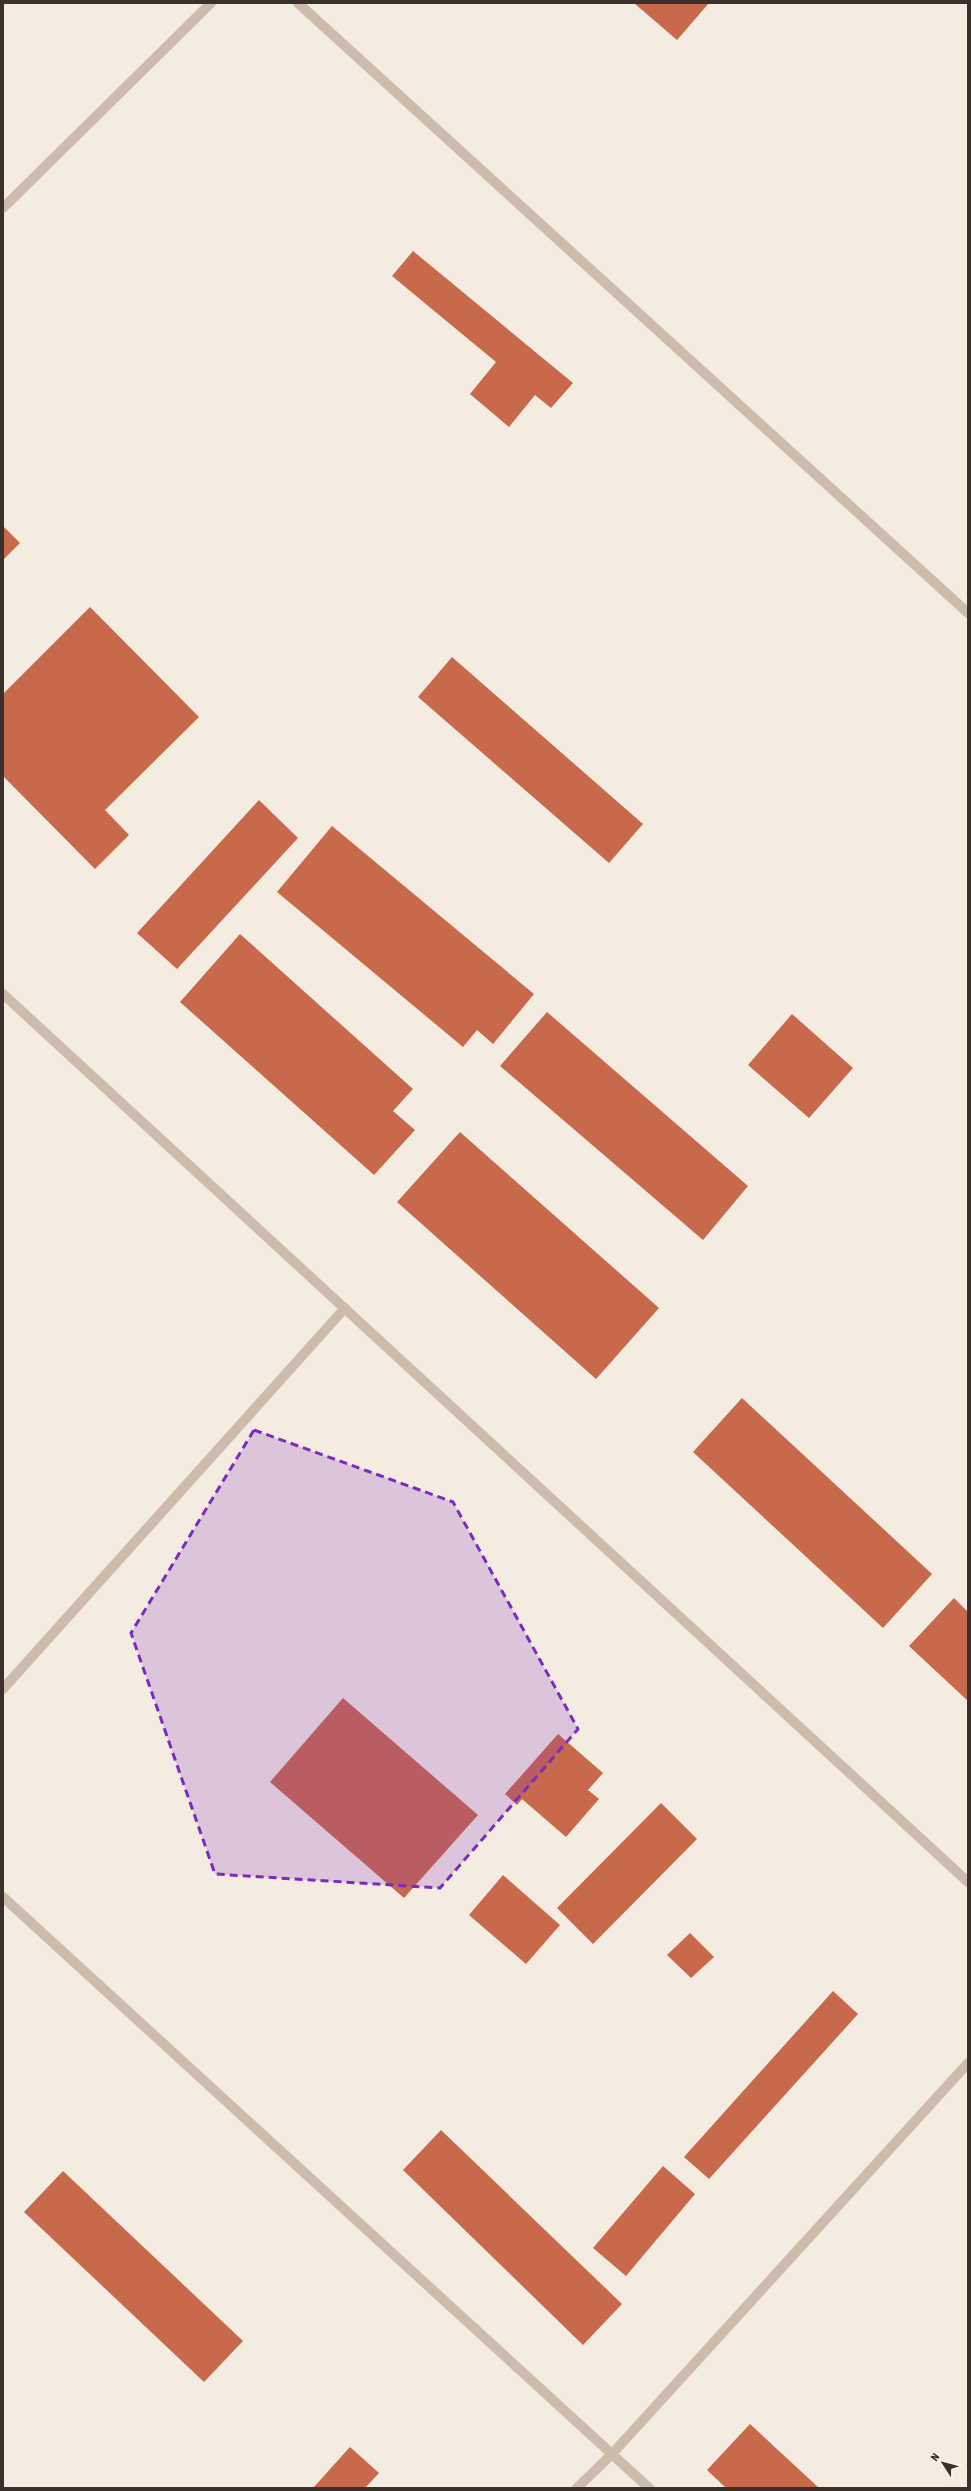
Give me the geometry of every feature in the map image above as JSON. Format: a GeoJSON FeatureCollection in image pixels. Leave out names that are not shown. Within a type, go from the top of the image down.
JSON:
{"type":"FeatureCollection","features":[{"type":"Feature","properties":{"kind":"street"},"geometry":{"type":"LineString","coordinates":[[3,208],[211,3]]}},
{"type":"Feature","properties":{"kind":"street"},"geometry":{"type":"LineString","coordinates":[[298,3],[968,613]]}},
{"type":"Feature","properties":{"kind":"street"},"geometry":{"type":"LineString","coordinates":[[3,994],[968,1882]]}},
{"type":"Feature","properties":{"kind":"street"},"geometry":{"type":"LineString","coordinates":[[3,1689],[345,1308]]}},
{"type":"Feature","properties":{"kind":"street"},"geometry":{"type":"LineString","coordinates":[[3,1897],[649,2488]]}},
{"type":"Feature","properties":{"kind":"street"},"geometry":{"type":"LineString","coordinates":[[577,2488],[612,2454],[968,2063]]}},
{"type":"Feature","properties":{"kind":"highlighted area"},"geometry":{"type":"Polygon","coordinates":[[[254,1430],[453,1502],[578,1729],[440,1888],[215,1874],[131,1633],[254,1430]]]}},
{"type":"Feature","properties":{"kind":"building"},"geometry":{"type":"Polygon","coordinates":[[[634,3],[709,3],[677,40],[634,3]]]}},
{"type":"Feature","properties":{"kind":"building"},"geometry":{"type":"Polygon","coordinates":[[[413,251],[573,383],[551,408],[535,395],[509,427],[470,394],[496,362],[392,276],[413,251]]]}},
{"type":"Feature","properties":{"kind":"building"},"geometry":{"type":"Polygon","coordinates":[[[3,526],[20,543],[3,560],[3,526]]]}},
{"type":"Feature","properties":{"kind":"building"},"geometry":{"type":"Polygon","coordinates":[[[90,607],[199,717],[105,810],[129,835],[95,869],[3,776],[3,694],[90,607]]]}},
{"type":"Feature","properties":{"kind":"building"},"geometry":{"type":"Polygon","coordinates":[[[452,657],[643,824],[609,863],[418,697],[452,657]]]}},
{"type":"Feature","properties":{"kind":"building"},"geometry":{"type":"Polygon","coordinates":[[[259,800],[298,838],[177,969],[137,933],[259,800]]]}},
{"type":"Feature","properties":{"kind":"building"},"geometry":{"type":"Polygon","coordinates":[[[332,826],[534,994],[493,1044],[477,1030],[463,1047],[277,892],[332,826]]]}},
{"type":"Feature","properties":{"kind":"building"},"geometry":{"type":"Polygon","coordinates":[[[240,934],[413,1089],[393,1111],[415,1130],[374,1175],[180,1002],[240,934]]]}},
{"type":"Feature","properties":{"kind":"building"},"geometry":{"type":"Polygon","coordinates":[[[547,1012],[748,1186],[703,1240],[500,1066],[547,1012]]]}},
{"type":"Feature","properties":{"kind":"building"},"geometry":{"type":"Polygon","coordinates":[[[792,1014],[853,1068],[809,1118],[748,1065],[792,1014]]]}},
{"type":"Feature","properties":{"kind":"building"},"geometry":{"type":"Polygon","coordinates":[[[460,1132],[659,1308],[596,1379],[397,1202],[460,1132]]]}},
{"type":"Feature","properties":{"kind":"building"},"geometry":{"type":"Polygon","coordinates":[[[742,1398],[932,1574],[883,1628],[693,1452],[742,1398]]]}},
{"type":"Feature","properties":{"kind":"building"},"geometry":{"type":"Polygon","coordinates":[[[954,1598],[968,1612],[968,1701],[909,1646],[954,1598]]]}},
{"type":"Feature","properties":{"kind":"building"},"geometry":{"type":"Polygon","coordinates":[[[343,1698],[478,1815],[404,1898],[270,1782],[343,1698]]]}},
{"type":"Feature","properties":{"kind":"building"},"geometry":{"type":"Polygon","coordinates":[[[558,1734],[603,1773],[588,1790],[599,1799],[566,1837],[522,1799],[517,1805],[505,1794],[558,1734]]]}},
{"type":"Feature","properties":{"kind":"building"},"geometry":{"type":"Polygon","coordinates":[[[661,1803],[697,1839],[593,1944],[557,1908],[661,1803]]]}},
{"type":"Feature","properties":{"kind":"building"},"geometry":{"type":"Polygon","coordinates":[[[503,1875],[560,1925],[526,1964],[469,1915],[503,1875]]]}},
{"type":"Feature","properties":{"kind":"building"},"geometry":{"type":"Polygon","coordinates":[[[690,1933],[714,1957],[691,1978],[667,1955],[690,1933]]]}},
{"type":"Feature","properties":{"kind":"building"},"geometry":{"type":"Polygon","coordinates":[[[833,1991],[858,2014],[709,2179],[684,2157],[833,1991]]]}},
{"type":"Feature","properties":{"kind":"building"},"geometry":{"type":"Polygon","coordinates":[[[441,2130],[622,2304],[583,2345],[403,2170],[441,2130]]]}},
{"type":"Feature","properties":{"kind":"building"},"geometry":{"type":"Polygon","coordinates":[[[663,2166],[695,2194],[626,2276],[593,2248],[663,2166]]]}},
{"type":"Feature","properties":{"kind":"building"},"geometry":{"type":"Polygon","coordinates":[[[63,2171],[243,2341],[204,2382],[24,2212],[63,2171]]]}},
{"type":"Feature","properties":{"kind":"building"},"geometry":{"type":"Polygon","coordinates":[[[750,2424],[819,2488],[726,2488],[707,2470],[750,2424]]]}},
{"type":"Feature","properties":{"kind":"building"},"geometry":{"type":"Polygon","coordinates":[[[350,2447],[379,2473],[365,2488],[313,2488],[350,2447]]]}}]}
